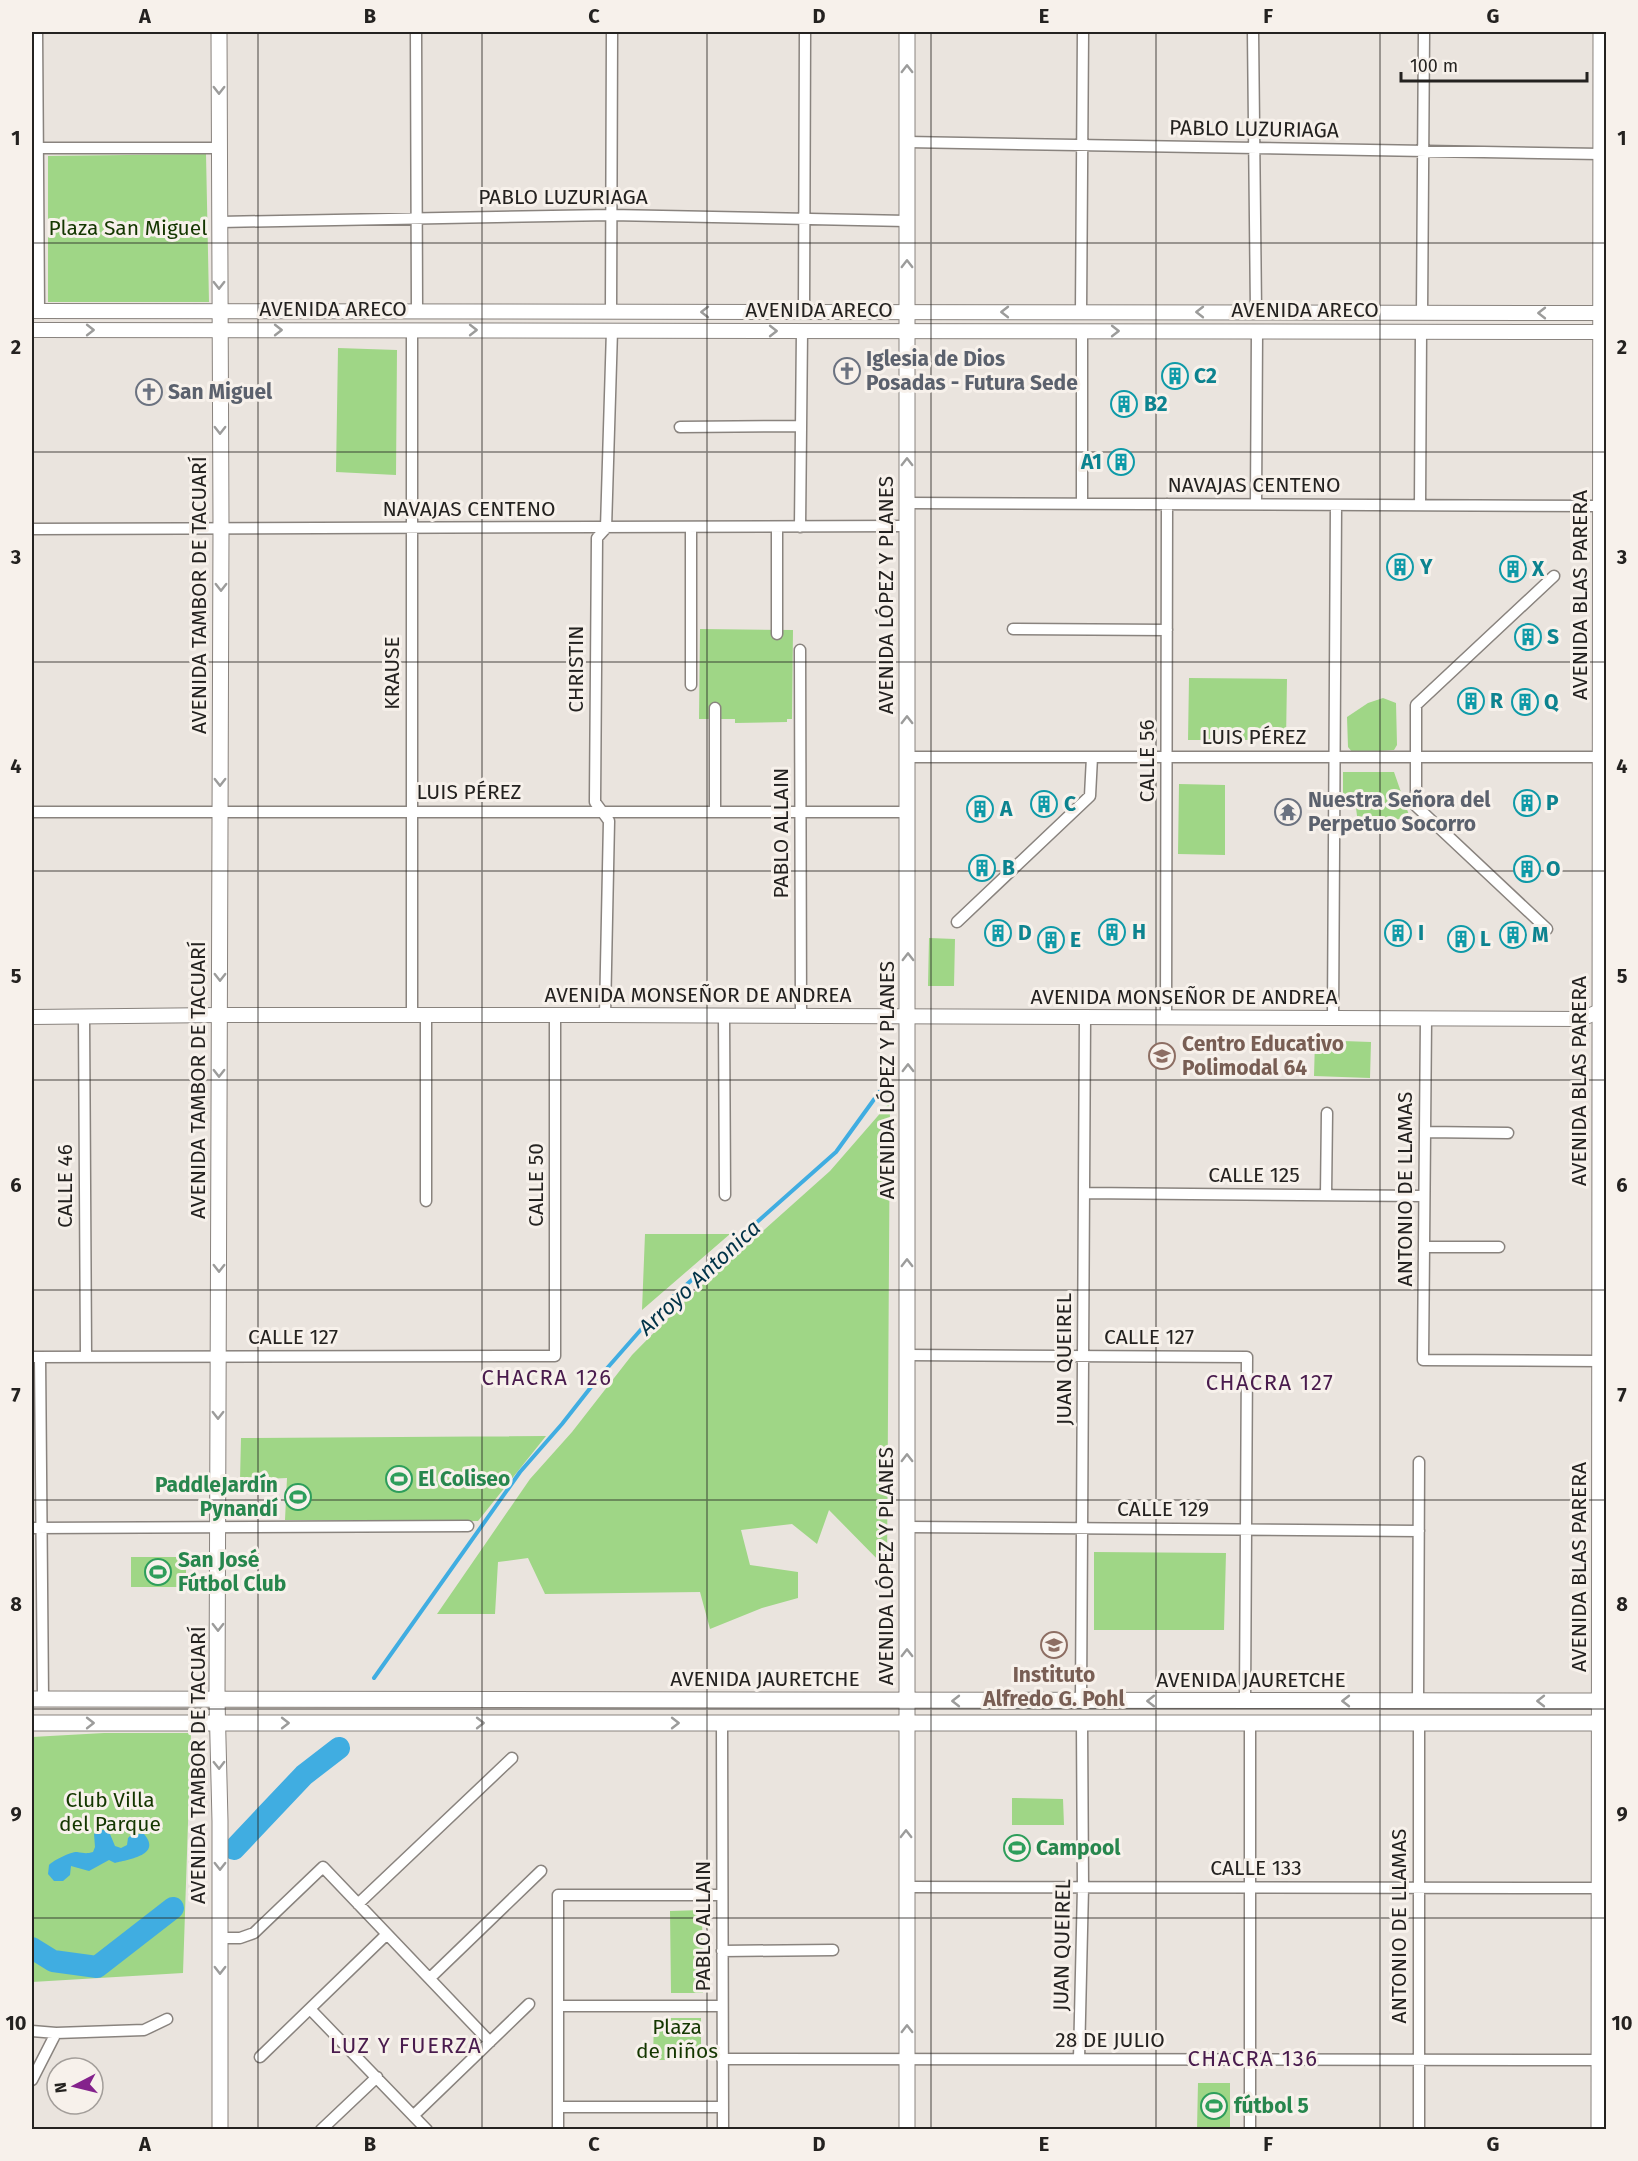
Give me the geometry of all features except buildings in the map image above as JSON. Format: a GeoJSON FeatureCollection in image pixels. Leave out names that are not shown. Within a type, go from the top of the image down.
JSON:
{"type":"FeatureCollection","features":[{"type":"Feature","properties":{"kind":"main road","name":"AVENIDA TAMBOR DE TACUARÍ"},"geometry":{"type":"LineString","coordinates":[[219,32],[221,529],[217,1700],[220,1821],[220,2130]]}},
{"type":"Feature","properties":{"kind":"main road","name":"AVENIDA LÓPEZ Y PLANES"},"geometry":{"type":"LineString","coordinates":[[907,32],[907,2130]]}},
{"type":"Feature","properties":{"kind":"main road","name":"AVENIDA BLAS PARERA"},"geometry":{"type":"LineString","coordinates":[[1599,2130],[1603,2060],[1600,1362],[1603,1334],[1603,1011],[1600,757],[1604,313],[1601,32]]}},
{"type":"Feature","properties":{"kind":"main road","name":"AVENIDA ARECO"},"geometry":{"type":"LineString","coordinates":[[35,311],[1604,313]]}},
{"type":"Feature","properties":{"kind":"main road","name":"AVENIDA ARECO"},"geometry":{"type":"LineString","coordinates":[[32,330],[1604,332]]}},
{"type":"Feature","properties":{"kind":"main road","name":"AVENIDA MONSEÑOR DE ANDREA"},"geometry":{"type":"LineString","coordinates":[[32,1017],[605,1015],[1581,1019],[1603,1011]]}},
{"type":"Feature","properties":{"kind":"main road"},"geometry":{"type":"LineString","coordinates":[[1581,1019],[1603,1032]]}},
{"type":"Feature","properties":{"kind":"main road","name":"AVENIDA JAURETCHE"},"geometry":{"type":"LineString","coordinates":[[37,1699],[1603,1701]]}},
{"type":"Feature","properties":{"kind":"main road","name":"AVENIDA JAURETCHE"},"geometry":{"type":"LineString","coordinates":[[32,1723],[1602,1723]]}},
{"type":"Feature","properties":{"kind":"street"},"geometry":{"type":"LineString","coordinates":[[35,311],[37,32]]}},
{"type":"Feature","properties":{"kind":"street"},"geometry":{"type":"LineString","coordinates":[[416,32],[417,311]]}},
{"type":"Feature","properties":{"kind":"street"},"geometry":{"type":"LineString","coordinates":[[611,312],[612,32]]}},
{"type":"Feature","properties":{"kind":"street"},"geometry":{"type":"LineString","coordinates":[[804,312],[805,32]]}},
{"type":"Feature","properties":{"kind":"street"},"geometry":{"type":"LineString","coordinates":[[1081,312],[1083,32]]}},
{"type":"Feature","properties":{"kind":"street"},"geometry":{"type":"LineString","coordinates":[[1253,32],[1256,312]]}},
{"type":"Feature","properties":{"kind":"street"},"geometry":{"type":"LineString","coordinates":[[1422,313],[1424,32]]}},
{"type":"Feature","properties":{"kind":"street","name":"PABLO LUZURIAGA"},"geometry":{"type":"LineString","coordinates":[[907,142],[1601,154]]}},
{"type":"Feature","properties":{"kind":"street"},"geometry":{"type":"LineString","coordinates":[[35,148],[219,148]]}},
{"type":"Feature","properties":{"kind":"street","name":"PABLO LUZURIAGA"},"geometry":{"type":"LineString","coordinates":[[220,222],[611,214],[907,221]]}},
{"type":"Feature","properties":{"kind":"street","name":"KRAUSE"},"geometry":{"type":"LineString","coordinates":[[412,330],[412,1015]]}},
{"type":"Feature","properties":{"kind":"street","name":"CHRISTIN"},"geometry":{"type":"LineString","coordinates":[[605,1015],[609,821],[595,802],[597,538],[606,528],[612,330]]}},
{"type":"Feature","properties":{"kind":"street"},"geometry":{"type":"LineString","coordinates":[[800,527],[802,331]]}},
{"type":"Feature","properties":{"kind":"street"},"geometry":{"type":"LineString","coordinates":[[1082,331],[1082,504]]}},
{"type":"Feature","properties":{"kind":"street"},"geometry":{"type":"LineString","coordinates":[[1256,504],[1257,331]]}},
{"type":"Feature","properties":{"kind":"street"},"geometry":{"type":"LineString","coordinates":[[1420,332],[1420,506]]}},
{"type":"Feature","properties":{"kind":"street"},"geometry":{"type":"LineString","coordinates":[[680,427],[801,426]]}},
{"type":"Feature","properties":{"kind":"street","name":"NAVAJAS CENTENO"},"geometry":{"type":"LineString","coordinates":[[907,503],[1601,506]]}},
{"type":"Feature","properties":{"kind":"street","name":"CALLE 56"},"geometry":{"type":"LineString","coordinates":[[1166,1018],[1167,504]]}},
{"type":"Feature","properties":{"kind":"street"},"geometry":{"type":"LineString","coordinates":[[1333,1019],[1336,505]]}},
{"type":"Feature","properties":{"kind":"street","name":"NAVAJAS CENTENO"},"geometry":{"type":"LineString","coordinates":[[32,529],[907,526]]}},
{"type":"Feature","properties":{"kind":"street"},"geometry":{"type":"LineString","coordinates":[[691,527],[692,686]]}},
{"type":"Feature","properties":{"kind":"street"},"geometry":{"type":"LineString","coordinates":[[777,527],[777,634]]}},
{"type":"Feature","properties":{"kind":"street"},"geometry":{"type":"LineString","coordinates":[[1547,929],[1416,806],[1416,705],[1554,576]]}},
{"type":"Feature","properties":{"kind":"street"},"geometry":{"type":"LineString","coordinates":[[1013,629],[1167,630]]}},
{"type":"Feature","properties":{"kind":"street","name":"PABLO ALLAIN"},"geometry":{"type":"LineString","coordinates":[[800,650],[801,1016]]}},
{"type":"Feature","properties":{"kind":"street"},"geometry":{"type":"LineString","coordinates":[[715,708],[715,812]]}},
{"type":"Feature","properties":{"kind":"street","name":"LUIS PÉREZ"},"geometry":{"type":"LineString","coordinates":[[907,757],[1600,757]]}},
{"type":"Feature","properties":{"kind":"street"},"geometry":{"type":"LineString","coordinates":[[957,922],[1090,796],[1092,757]]}},
{"type":"Feature","properties":{"kind":"street","name":"LUIS PÉREZ"},"geometry":{"type":"LineString","coordinates":[[32,812],[908,812]]}},
{"type":"Feature","properties":{"kind":"street"},"geometry":{"type":"LineString","coordinates":[[426,1015],[426,1201]]}},
{"type":"Feature","properties":{"kind":"street","name":"CALLE 50"},"geometry":{"type":"LineString","coordinates":[[555,1015],[555,1356]]}},
{"type":"Feature","properties":{"kind":"street","name":"CALLE 46"},"geometry":{"type":"LineString","coordinates":[[84,1016],[86,1356]]}},
{"type":"Feature","properties":{"kind":"street"},"geometry":{"type":"LineString","coordinates":[[723,1016],[725,1195]]}},
{"type":"Feature","properties":{"kind":"street","name":"JUAN QUEIREL"},"geometry":{"type":"LineString","coordinates":[[1081,1701],[1086,1017]]}},
{"type":"Feature","properties":{"kind":"street","name":"ANTONIO DE LLAMAS"},"geometry":{"type":"LineString","coordinates":[[1426,1019],[1423,1360],[1600,1362]]}},
{"type":"Feature","properties":{"kind":"street"},"geometry":{"type":"LineString","coordinates":[[1326,1195],[1327,1113]]}},
{"type":"Feature","properties":{"kind":"street"},"geometry":{"type":"LineString","coordinates":[[1425,1132],[1508,1133]]}},
{"type":"Feature","properties":{"kind":"street","name":"CALLE 125"},"geometry":{"type":"LineString","coordinates":[[1084,1193],[1424,1196]]}},
{"type":"Feature","properties":{"kind":"street"},"geometry":{"type":"LineString","coordinates":[[1424,1247],[1499,1247]]}},
{"type":"Feature","properties":{"kind":"street","name":"CALLE 127"},"geometry":{"type":"LineString","coordinates":[[907,1355],[1247,1357],[1247,1529]]}},
{"type":"Feature","properties":{"kind":"street"},"geometry":{"type":"LineString","coordinates":[[36,1356],[37,1699]]}},
{"type":"Feature","properties":{"kind":"street","name":"CALLE 127"},"geometry":{"type":"LineString","coordinates":[[36,1356],[555,1356]]}},
{"type":"Feature","properties":{"kind":"street"},"geometry":{"type":"LineString","coordinates":[[1418,1701],[1419,1462]]}},
{"type":"Feature","properties":{"kind":"street"},"geometry":{"type":"LineString","coordinates":[[37,1528],[468,1526]]}},
{"type":"Feature","properties":{"kind":"street","name":"CALLE 129"},"geometry":{"type":"LineString","coordinates":[[907,1527],[1419,1531]]}},
{"type":"Feature","properties":{"kind":"street"},"geometry":{"type":"LineString","coordinates":[[1245,1701],[1247,1529]]}},
{"type":"Feature","properties":{"kind":"street","name":"PABLO ALLAIN"},"geometry":{"type":"LineString","coordinates":[[722,1723],[723,2130]]}},
{"type":"Feature","properties":{"kind":"street","name":"JUAN QUEIREL"},"geometry":{"type":"LineString","coordinates":[[1078,2059],[1083,1887],[1082,1723]]}},
{"type":"Feature","properties":{"kind":"street"},"geometry":{"type":"LineString","coordinates":[[1250,1723],[1250,2130]]}},
{"type":"Feature","properties":{"kind":"street","name":"ANTONIO DE LLAMAS"},"geometry":{"type":"LineString","coordinates":[[1419,1723],[1419,2130]]}},
{"type":"Feature","properties":{"kind":"street"},"geometry":{"type":"LineString","coordinates":[[358,1904],[512,1758]]}},
{"type":"Feature","properties":{"kind":"street"},"geometry":{"type":"LineString","coordinates":[[220,1938],[240,1938],[254,1933],[322,1867],[490,2042]]}},
{"type":"Feature","properties":{"kind":"street"},"geometry":{"type":"LineString","coordinates":[[429,1978],[541,1871]]}},
{"type":"Feature","properties":{"kind":"street","name":"CALLE 133"},"geometry":{"type":"LineString","coordinates":[[906,1887],[1603,1888]]}},
{"type":"Feature","properties":{"kind":"street"},"geometry":{"type":"LineString","coordinates":[[558,2130],[558,1895],[722,1895]]}},
{"type":"Feature","properties":{"kind":"street"},"geometry":{"type":"LineString","coordinates":[[260,2057],[387,1935]]}},
{"type":"Feature","properties":{"kind":"street"},"geometry":{"type":"LineString","coordinates":[[722,1951],[833,1950]]}},
{"type":"Feature","properties":{"kind":"street"},"geometry":{"type":"LineString","coordinates":[[414,2115],[529,2004]]}},
{"type":"Feature","properties":{"kind":"street"},"geometry":{"type":"LineString","coordinates":[[559,2006],[722,2006]]}},
{"type":"Feature","properties":{"kind":"street"},"geometry":{"type":"LineString","coordinates":[[310,2009],[428,2130]]}},
{"type":"Feature","properties":{"kind":"street"},"geometry":{"type":"LineString","coordinates":[[32,2031],[56,2034],[144,2031],[167,2019]]}},
{"type":"Feature","properties":{"kind":"street"},"geometry":{"type":"LineString","coordinates":[[32,2080],[56,2034]]}},
{"type":"Feature","properties":{"kind":"street","name":"28 DE JULIO"},"geometry":{"type":"LineString","coordinates":[[722,2059],[1603,2060]]}},
{"type":"Feature","properties":{"kind":"street"},"geometry":{"type":"LineString","coordinates":[[321,2130],[377,2077]]}},
{"type":"Feature","properties":{"kind":"street"},"geometry":{"type":"LineString","coordinates":[[558,2107],[723,2107]]}},
{"type":"Feature","properties":{"kind":"green space","name":"Plaza San Miguel"},"geometry":{"type":"Polygon","coordinates":[[[206,154],[209,302],[48,302],[48,156],[206,154]]]}},
{"type":"Feature","properties":{"kind":"green space"},"geometry":{"type":"Polygon","coordinates":[[[338,348],[397,350],[396,475],[336,472],[338,348]]]}},
{"type":"Feature","properties":{"kind":"green space"},"geometry":{"type":"Polygon","coordinates":[[[700,629],[793,630],[792,719],[787,719],[787,722],[735,723],[735,719],[699,719],[700,629]]]}},
{"type":"Feature","properties":{"kind":"green space"},"geometry":{"type":"Polygon","coordinates":[[[1189,678],[1287,679],[1286,740],[1188,740],[1189,678]]]}},
{"type":"Feature","properties":{"kind":"green space"},"geometry":{"type":"Polygon","coordinates":[[[1383,698],[1396,703],[1397,745],[1394,750],[1353,753],[1348,747],[1347,717],[1368,703],[1383,698]]]}},
{"type":"Feature","properties":{"kind":"green space"},"geometry":{"type":"Polygon","coordinates":[[[1343,772],[1394,772],[1410,818],[1358,823],[1356,808],[1343,800],[1343,772]]]}},
{"type":"Feature","properties":{"kind":"green space"},"geometry":{"type":"Polygon","coordinates":[[[1179,784],[1225,785],[1225,855],[1178,854],[1179,784]]]}},
{"type":"Feature","properties":{"kind":"green space"},"geometry":{"type":"Polygon","coordinates":[[[929,938],[955,939],[954,986],[928,986],[929,938]]]}},
{"type":"Feature","properties":{"kind":"green space"},"geometry":{"type":"Polygon","coordinates":[[[1315,1040],[1371,1042],[1370,1078],[1314,1076],[1315,1040]]]}},
{"type":"Feature","properties":{"kind":"green space"},"geometry":{"type":"Polygon","coordinates":[[[890,1102],[887,1569],[829,1510],[817,1544],[792,1524],[741,1530],[750,1565],[798,1572],[798,1598],[762,1608],[710,1629],[700,1592],[545,1594],[528,1558],[498,1562],[495,1614],[437,1614],[530,1479],[572,1432],[632,1355],[689,1297],[830,1171],[890,1102]]]}},
{"type":"Feature","properties":{"kind":"green space"},"geometry":{"type":"Polygon","coordinates":[[[645,1234],[730,1234],[642,1310],[645,1234]]]}},
{"type":"Feature","properties":{"kind":"green space","name":"El Coliseo"},"geometry":{"type":"Polygon","coordinates":[[[546,1436],[478,1521],[285,1520],[287,1478],[240,1480],[241,1438],[546,1436]]]}},
{"type":"Feature","properties":{"kind":"green space"},"geometry":{"type":"Polygon","coordinates":[[[1094,1552],[1226,1553],[1224,1630],[1094,1630],[1094,1552]]]}},
{"type":"Feature","properties":{"kind":"green space","name":"San José Fútbol Club"},"geometry":{"type":"Polygon","coordinates":[[[131,1557],[186,1557],[186,1587],[131,1587],[131,1557]]]}},
{"type":"Feature","properties":{"kind":"green space","name":"Club Villa del Parque"},"geometry":{"type":"Polygon","coordinates":[[[104,1733],[191,1733],[183,1973],[32,1982],[32,1737],[104,1733]]]}},
{"type":"Feature","properties":{"kind":"green space"},"geometry":{"type":"Polygon","coordinates":[[[1012,1798],[1063,1799],[1064,1825],[1012,1825],[1012,1798]]]}},
{"type":"Feature","properties":{"kind":"green space"},"geometry":{"type":"Polygon","coordinates":[[[702,1910],[703,1993],[671,1993],[670,1911],[702,1910]]]}},
{"type":"Feature","properties":{"kind":"green space","name":"Plaza de niños"},"geometry":{"type":"Polygon","coordinates":[[[654,2018],[701,2018],[701,2060],[653,2060],[654,2018]]]}},
{"type":"Feature","properties":{"kind":"green space","name":"fútbol 5"},"geometry":{"type":"Polygon","coordinates":[[[1198,2083],[1230,2083],[1230,2129],[1197,2129],[1198,2083]]]}},
{"type":"Feature","properties":{"kind":"water"},"geometry":{"type":"Polygon","coordinates":[[[100,1830],[106,1830],[115,1846],[121,1848],[127,1845],[128,1838],[132,1834],[144,1834],[149,1841],[149,1847],[136,1858],[115,1863],[109,1860],[89,1871],[71,1866],[70,1875],[63,1881],[54,1881],[48,1874],[49,1865],[70,1853],[93,1852],[94,1834],[100,1830]]]}},
{"type":"Feature","properties":{"kind":"waterway","name":"Arroyo Antonica"},"geometry":{"type":"LineString","coordinates":[[374,1678],[520,1472],[595,1382],[659,1309],[836,1152],[883,1087]]}},
{"type":"Feature","properties":{"kind":"waterway","name":"Arroyo Antonica"},"geometry":{"type":"LineString","coordinates":[[234,1849],[304,1775],[339,1748]]}},
{"type":"Feature","properties":{"kind":"waterway","name":"Arroyo Antonica"},"geometry":{"type":"LineString","coordinates":[[32,1948],[53,1961],[97,1967],[173,1908]]}},
{"type":"Feature","properties":{"kind":"place","name":"Iglesia de Dios Posadas - Futura Sede"},"geometry":{"type":"Point","coordinates":[847,371]}},
{"type":"Feature","properties":{"kind":"place","name":"C2"},"geometry":{"type":"Point","coordinates":[1175,376]}},
{"type":"Feature","properties":{"kind":"place","name":"San Miguel"},"geometry":{"type":"Point","coordinates":[149,392]}},
{"type":"Feature","properties":{"kind":"place","name":"B2"},"geometry":{"type":"Point","coordinates":[1124,404]}},
{"type":"Feature","properties":{"kind":"place","name":"A1"},"geometry":{"type":"Point","coordinates":[1121,462]}},
{"type":"Feature","properties":{"kind":"place","name":"Y"},"geometry":{"type":"Point","coordinates":[1400,567]}},
{"type":"Feature","properties":{"kind":"place","name":"X"},"geometry":{"type":"Point","coordinates":[1513,569]}},
{"type":"Feature","properties":{"kind":"place","name":"S"},"geometry":{"type":"Point","coordinates":[1528,637]}},
{"type":"Feature","properties":{"kind":"place","name":"R"},"geometry":{"type":"Point","coordinates":[1471,701]}},
{"type":"Feature","properties":{"kind":"place","name":"Q"},"geometry":{"type":"Point","coordinates":[1525,702]}},
{"type":"Feature","properties":{"kind":"place","name":"P"},"geometry":{"type":"Point","coordinates":[1527,803]}},
{"type":"Feature","properties":{"kind":"place","name":"C"},"geometry":{"type":"Point","coordinates":[1044,804]}},
{"type":"Feature","properties":{"kind":"place","name":"A"},"geometry":{"type":"Point","coordinates":[980,809]}},
{"type":"Feature","properties":{"kind":"place","name":"Nuestra Señora del Perpetuo Socorro"},"geometry":{"type":"Point","coordinates":[1288,812]}},
{"type":"Feature","properties":{"kind":"place","name":"B"},"geometry":{"type":"Point","coordinates":[982,868]}},
{"type":"Feature","properties":{"kind":"place","name":"O"},"geometry":{"type":"Point","coordinates":[1527,869]}},
{"type":"Feature","properties":{"kind":"place","name":"H"},"geometry":{"type":"Point","coordinates":[1112,932]}},
{"type":"Feature","properties":{"kind":"place","name":"D"},"geometry":{"type":"Point","coordinates":[998,933]}},
{"type":"Feature","properties":{"kind":"place","name":"I"},"geometry":{"type":"Point","coordinates":[1398,933]}},
{"type":"Feature","properties":{"kind":"place","name":"M"},"geometry":{"type":"Point","coordinates":[1513,935]}},
{"type":"Feature","properties":{"kind":"place","name":"L"},"geometry":{"type":"Point","coordinates":[1461,939]}},
{"type":"Feature","properties":{"kind":"place","name":"E"},"geometry":{"type":"Point","coordinates":[1051,940]}},
{"type":"Feature","properties":{"kind":"place","name":"Centro Educativo Polimodal 64"},"geometry":{"type":"Point","coordinates":[1162,1056]}},
{"type":"Feature","properties":{"kind":"place","name":"El Coliseo"},"geometry":{"type":"Point","coordinates":[399,1479]}},
{"type":"Feature","properties":{"kind":"place","name":"PaddleJardín Pynandí"},"geometry":{"type":"Point","coordinates":[298,1497]}},
{"type":"Feature","properties":{"kind":"place","name":"San José Fútbol Club"},"geometry":{"type":"Point","coordinates":[158,1572]}},
{"type":"Feature","properties":{"kind":"place","name":"Instituto Alfredo G. Pohl"},"geometry":{"type":"Point","coordinates":[1054,1645]}},
{"type":"Feature","properties":{"kind":"place","name":"Campool"},"geometry":{"type":"Point","coordinates":[1017,1848]}},
{"type":"Feature","properties":{"kind":"place","name":"fútbol 5"},"geometry":{"type":"Point","coordinates":[1214,2106]}},
{"type":"Feature","properties":{"kind":"district","name":"CHACRA 126"},"geometry":{"type":"Point","coordinates":[547,1377]}},
{"type":"Feature","properties":{"kind":"district","name":"CHACRA 127"},"geometry":{"type":"Point","coordinates":[1270,1382]}},
{"type":"Feature","properties":{"kind":"district","name":"LUZ Y FUERZA"},"geometry":{"type":"Point","coordinates":[406,2045]}},
{"type":"Feature","properties":{"kind":"district","name":"CHACRA 136"},"geometry":{"type":"Point","coordinates":[1253,2058]}}]}
